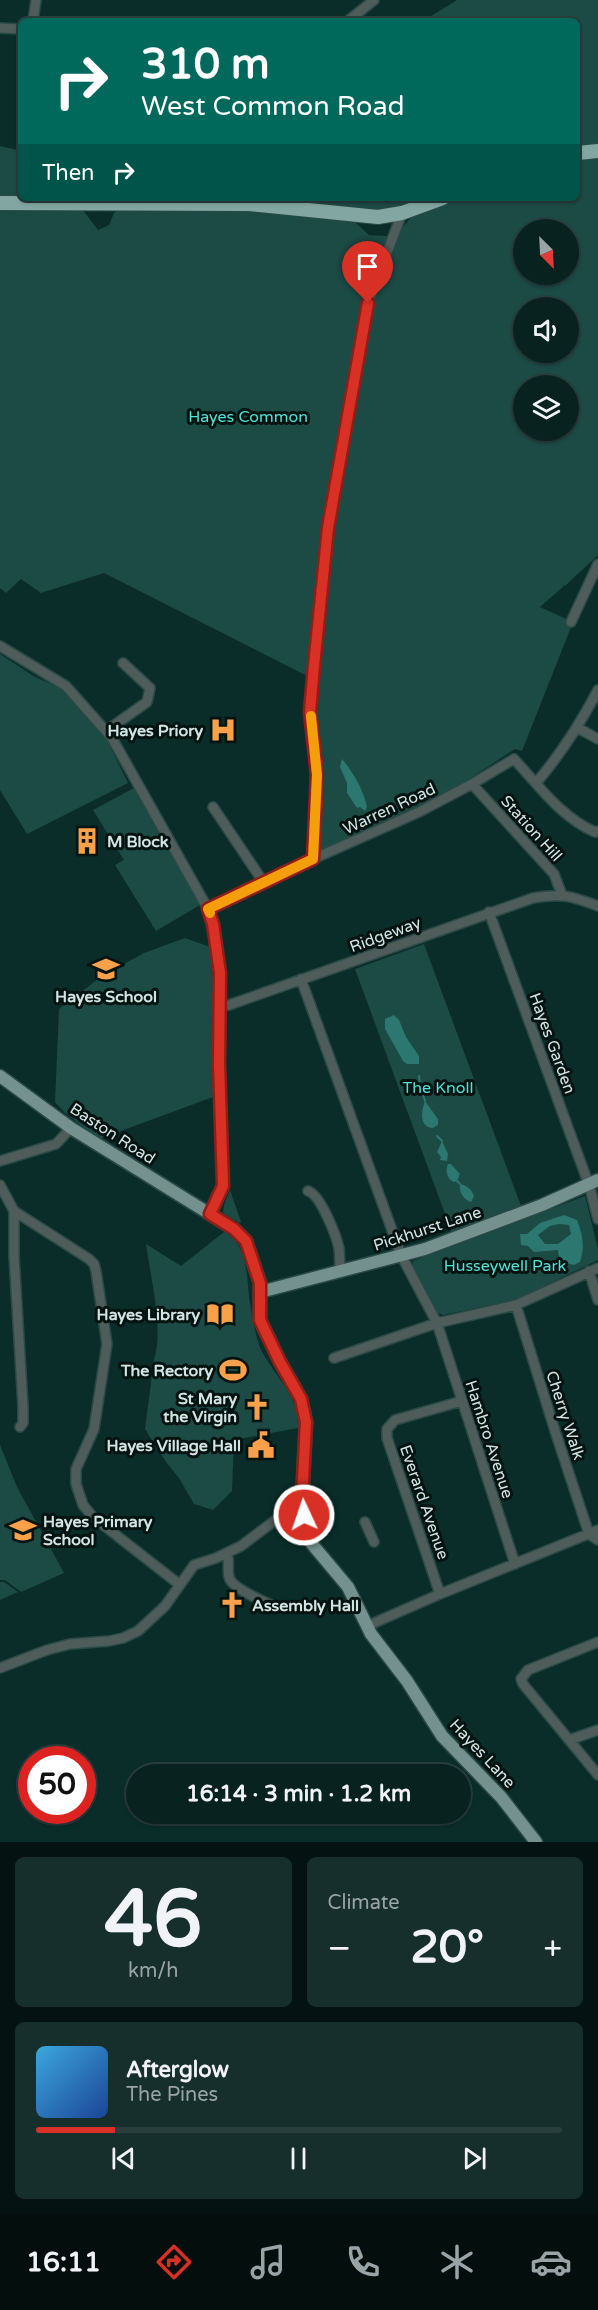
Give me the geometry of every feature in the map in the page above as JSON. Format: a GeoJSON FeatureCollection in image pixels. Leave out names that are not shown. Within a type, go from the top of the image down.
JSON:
{"type":"FeatureCollection","features":[{"type":"Feature","properties":{"kind":"highway"},"geometry":{"type":"LineString","coordinates":[[580,153],[598,151]]}},
{"type":"Feature","properties":{"kind":"highway"},"geometry":{"type":"LineString","coordinates":[[0,203],[90,201],[249,204],[378,217],[402,213],[435,201]]}},
{"type":"Feature","properties":{"kind":"main road","name":"Baston Road"},"geometry":{"type":"LineString","coordinates":[[0,1076],[71,1128],[234,1229],[246,1241],[260,1283],[258,1300],[260,1320],[301,1399],[306,1422],[302,1500]]}},
{"type":"Feature","properties":{"kind":"main road","name":"Pickhurst Lane"},"geometry":{"type":"LineString","coordinates":[[260,1292],[425,1249],[521,1213],[593,1182]]}},
{"type":"Feature","properties":{"kind":"main road","name":"Hayes Lane"},"geometry":{"type":"LineString","coordinates":[[302,1500],[308,1536],[312,1544],[348,1587],[374,1639],[407,1681],[442,1736],[501,1797],[536,1842]]}},
{"type":"Feature","properties":{"kind":"street"},"geometry":{"type":"LineString","coordinates":[[33,18],[36,0]]}},
{"type":"Feature","properties":{"kind":"street"},"geometry":{"type":"LineString","coordinates":[[352,18],[374,0]]}},
{"type":"Feature","properties":{"kind":"street"},"geometry":{"type":"LineString","coordinates":[[0,28],[18,29]]}},
{"type":"Feature","properties":{"kind":"street"},"geometry":{"type":"LineString","coordinates":[[313,859],[317,775],[310,712],[328,528],[368,303],[402,213]]}},
{"type":"Feature","properties":{"kind":"street"},"geometry":{"type":"LineString","coordinates":[[572,621],[598,564]]}},
{"type":"Feature","properties":{"kind":"street"},"geometry":{"type":"LineString","coordinates":[[0,646],[66,686],[112,738],[208,909],[215,932],[220,973],[223,1186],[210,1214]]}},
{"type":"Feature","properties":{"kind":"street"},"geometry":{"type":"LineString","coordinates":[[106,731],[147,702],[150,688],[123,663]]}},
{"type":"Feature","properties":{"kind":"street"},"geometry":{"type":"LineString","coordinates":[[598,690],[578,728],[558,758],[536,783],[581,826],[595,832],[598,831]]}},
{"type":"Feature","properties":{"kind":"street"},"geometry":{"type":"LineString","coordinates":[[578,728],[598,739]]}},
{"type":"Feature","properties":{"kind":"street","name":"Warren Road"},"geometry":{"type":"LineString","coordinates":[[208,909],[313,859],[419,813],[514,759],[536,783]]}},
{"type":"Feature","properties":{"kind":"street","name":"Station Hill"},"geometry":{"type":"LineString","coordinates":[[472,784],[554,874],[562,895]]}},
{"type":"Feature","properties":{"kind":"street"},"geometry":{"type":"LineString","coordinates":[[213,807],[264,883]]}},
{"type":"Feature","properties":{"kind":"street"},"geometry":{"type":"LineString","coordinates":[[562,895],[574,896],[598,906]]}},
{"type":"Feature","properties":{"kind":"street","name":"Ridgeway"},"geometry":{"type":"LineString","coordinates":[[219,1006],[229,1005],[489,912],[533,898],[562,895]]}},
{"type":"Feature","properties":{"kind":"street","name":"Hayes Garden"},"geometry":{"type":"LineString","coordinates":[[489,912],[593,1182],[598,1219]]}},
{"type":"Feature","properties":{"kind":"street"},"geometry":{"type":"LineString","coordinates":[[301,979],[401,1255]]}},
{"type":"Feature","properties":{"kind":"street"},"geometry":{"type":"LineString","coordinates":[[0,1161],[56,1144],[71,1128]]}},
{"type":"Feature","properties":{"kind":"street"},"geometry":{"type":"LineString","coordinates":[[0,1185],[14,1211],[14,1256],[23,1423],[20,1427]]}},
{"type":"Feature","properties":{"kind":"street"},"geometry":{"type":"LineString","coordinates":[[308,1191],[314,1193],[327,1217],[339,1250],[341,1272]]}},
{"type":"Feature","properties":{"kind":"street"},"geometry":{"type":"LineString","coordinates":[[14,1211],[89,1259],[96,1271],[107,1344],[94,1429],[76,1469],[78,1496],[93,1517],[180,1585]]}},
{"type":"Feature","properties":{"kind":"street","name":"Hambro Avenue"},"geometry":{"type":"LineString","coordinates":[[401,1255],[437,1323],[514,1564]]}},
{"type":"Feature","properties":{"kind":"street"},"geometry":{"type":"LineString","coordinates":[[334,1358],[437,1323],[516,1305],[594,1269],[598,1300]]}},
{"type":"Feature","properties":{"kind":"street","name":"Cherry Walk"},"geometry":{"type":"LineString","coordinates":[[516,1305],[555,1431],[594,1532]]}},
{"type":"Feature","properties":{"kind":"street","name":"Everard Avenue"},"geometry":{"type":"LineString","coordinates":[[440,1594],[387,1438],[387,1429],[395,1420],[462,1401]]}},
{"type":"Feature","properties":{"kind":"street"},"geometry":{"type":"LineString","coordinates":[[0,1668],[58,1647],[123,1638],[138,1631],[165,1606],[198,1562],[241,1546],[302,1500]]}},
{"type":"Feature","properties":{"kind":"street"},"geometry":{"type":"LineString","coordinates":[[365,1522],[374,1542]]}},
{"type":"Feature","properties":{"kind":"street"},"geometry":{"type":"LineString","coordinates":[[367,1626],[594,1532],[598,1540]]}},
{"type":"Feature","properties":{"kind":"street"},"geometry":{"type":"LineString","coordinates":[[227,1553],[228,1575],[233,1584],[273,1606]]}},
{"type":"Feature","properties":{"kind":"street"},"geometry":{"type":"LineString","coordinates":[[598,1642],[528,1670],[521,1679],[598,1775]]}},
{"type":"Feature","properties":{"kind":"street"},"geometry":{"type":"LineString","coordinates":[[569,1740],[598,1730]]}},
{"type":"Feature","properties":{"kind":"green space"},"geometry":{"type":"Polygon","coordinates":[[[457,0],[598,0],[598,147],[580,149],[580,18],[428,18],[457,0]]]}},
{"type":"Feature","properties":{"kind":"green space"},"geometry":{"type":"Polygon","coordinates":[[[0,146],[18,150],[18,198],[0,198],[0,146]]]}},
{"type":"Feature","properties":{"kind":"green space","name":"Hayes Common"},"geometry":{"type":"Polygon","coordinates":[[[598,155],[598,555],[565,586],[562,584],[564,586],[540,607],[573,622],[522,751],[515,749],[452,790],[319,852],[320,785],[314,713],[317,681],[104,573],[41,593],[21,579],[6,593],[0,588],[0,208],[82,209],[98,230],[109,225],[114,213],[122,208],[234,208],[355,222],[369,235],[399,237],[401,229],[415,213],[445,201],[580,201],[580,157],[598,155]]]}},
{"type":"Feature","properties":{"kind":"green space"},"geometry":{"type":"Polygon","coordinates":[[[306,201],[418,201],[374,211],[306,201]]]}},
{"type":"Feature","properties":{"kind":"green space"},"geometry":{"type":"Polygon","coordinates":[[[0,654],[35,677],[63,689],[107,740],[128,783],[27,834],[0,790],[0,654]]]}},
{"type":"Feature","properties":{"kind":"green space"},"geometry":{"type":"Polygon","coordinates":[[[134,788],[200,905],[156,931],[115,865],[124,860],[93,810],[134,788]]]}},
{"type":"Feature","properties":{"kind":"green space"},"geometry":{"type":"Polygon","coordinates":[[[185,938],[210,947],[214,990],[213,1097],[99,1139],[64,1112],[55,1102],[59,1009],[102,976],[144,953],[185,938]]]}},
{"type":"Feature","properties":{"kind":"green space","name":"The Knoll"},"geometry":{"type":"Polygon","coordinates":[[[424,944],[521,1206],[452,1233],[355,969],[424,944]]]}},
{"type":"Feature","properties":{"kind":"green space"},"geometry":{"type":"Polygon","coordinates":[[[230,1190],[241,1222],[240,1223],[223,1213],[230,1190]]]}},
{"type":"Feature","properties":{"kind":"green space","name":"Husseywell Park"},"geometry":{"type":"Polygon","coordinates":[[[585,1196],[598,1249],[598,1260],[515,1300],[443,1315],[438,1313],[413,1266],[413,1261],[585,1196]]]}},
{"type":"Feature","properties":{"kind":"green space"},"geometry":{"type":"Polygon","coordinates":[[[224,1232],[232,1238],[243,1254],[259,1345],[290,1394],[298,1428],[234,1440],[232,1491],[213,1510],[194,1504],[145,1429],[158,1334],[146,1244],[181,1266],[224,1232]]]}},
{"type":"Feature","properties":{"kind":"green space","name":"Hayes Primary School"},"geometry":{"type":"Polygon","coordinates":[[[0,1445],[17,1487],[64,1573],[21,1592],[5,1580],[0,1580],[0,1445]]]}},
{"type":"Feature","properties":{"kind":"green space"},"geometry":{"type":"Polygon","coordinates":[[[0,1582],[4,1582],[18,1592],[0,1600],[0,1582]]]}},
{"type":"Feature","properties":{"kind":"shaded area"},"geometry":{"type":"Polygon","coordinates":[[[342,759],[360,787],[367,807],[365,811],[360,807],[357,808],[347,793],[347,783],[340,767],[342,759]]]}},
{"type":"Feature","properties":{"kind":"shaded area"},"geometry":{"type":"Polygon","coordinates":[[[394,1015],[419,1056],[419,1064],[407,1064],[403,1061],[385,1029],[385,1019],[394,1015]]]}},
{"type":"Feature","properties":{"kind":"shaded area"},"geometry":{"type":"Polygon","coordinates":[[[425,1101],[438,1119],[438,1125],[433,1128],[423,1122],[425,1101]]]}},
{"type":"Feature","properties":{"kind":"shaded area"},"geometry":{"type":"Polygon","coordinates":[[[442,1141],[448,1154],[447,1161],[440,1160],[441,1157],[437,1152],[442,1141]]]}},
{"type":"Feature","properties":{"kind":"shaded area"},"geometry":{"type":"Polygon","coordinates":[[[448,1164],[451,1164],[460,1174],[457,1181],[454,1182],[448,1177],[448,1164]]]}},
{"type":"Feature","properties":{"kind":"shaded area"},"geometry":{"type":"Polygon","coordinates":[[[460,1184],[472,1192],[474,1196],[471,1202],[462,1195],[460,1184]]]}},
{"type":"Feature","properties":{"kind":"shaded area"},"geometry":{"type":"Polygon","coordinates":[[[564,1215],[577,1220],[583,1241],[580,1262],[574,1265],[565,1262],[559,1256],[558,1250],[534,1252],[528,1246],[521,1245],[520,1234],[527,1234],[540,1223],[564,1215]],[[569,1225],[550,1226],[538,1235],[545,1244],[558,1244],[571,1234],[569,1225]]]}},
{"type":"Feature","properties":{"kind":"waterway"},"geometry":{"type":"LineString","coordinates":[[419,1076],[425,1101]]}},
{"type":"Feature","properties":{"kind":"waterway"},"geometry":{"type":"LineString","coordinates":[[437,1136],[442,1141]]}},
{"type":"Feature","properties":{"kind":"waterway"},"geometry":{"type":"LineString","coordinates":[[457,1181],[460,1184]]}},
{"type":"Feature","properties":{"kind":"slow traffic"},"geometry":{"type":"LineString","coordinates":[[210,913],[208,909],[313,859],[317,775],[311,716]]}},
{"type":"Feature","properties":{"kind":"place","name":"Hayes Priory"},"geometry":{"type":"Point","coordinates":[223,730]}},
{"type":"Feature","properties":{"kind":"place","name":"M Block"},"geometry":{"type":"Point","coordinates":[87,841]}},
{"type":"Feature","properties":{"kind":"place","name":"Hayes School"},"geometry":{"type":"Point","coordinates":[106,969]}},
{"type":"Feature","properties":{"kind":"place","name":"Hayes Library"},"geometry":{"type":"Point","coordinates":[220,1314]}},
{"type":"Feature","properties":{"kind":"place","name":"The Rectory"},"geometry":{"type":"Point","coordinates":[233,1370]}},
{"type":"Feature","properties":{"kind":"place","name":"St Mary the Virgin"},"geometry":{"type":"Point","coordinates":[257,1407]}},
{"type":"Feature","properties":{"kind":"place","name":"Hayes Village Hall"},"geometry":{"type":"Point","coordinates":[261,1445]}},
{"type":"Feature","properties":{"kind":"place","name":"Hayes Primary School"},"geometry":{"type":"Point","coordinates":[23,1530]}},
{"type":"Feature","properties":{"kind":"place","name":"Assembly Hall"},"geometry":{"type":"Point","coordinates":[232,1605]}},
{"type":"Feature","properties":{"kind":"route"},"geometry":{"type":"LineString","coordinates":[[304,1515],[302,1500],[306,1422],[301,1399],[260,1320],[258,1300],[260,1283],[246,1241],[234,1229],[210,1214],[223,1186],[219,1064],[220,973],[216,940],[208,909],[313,859],[317,775],[310,712],[314,666],[328,528],[368,303]]}}]}
